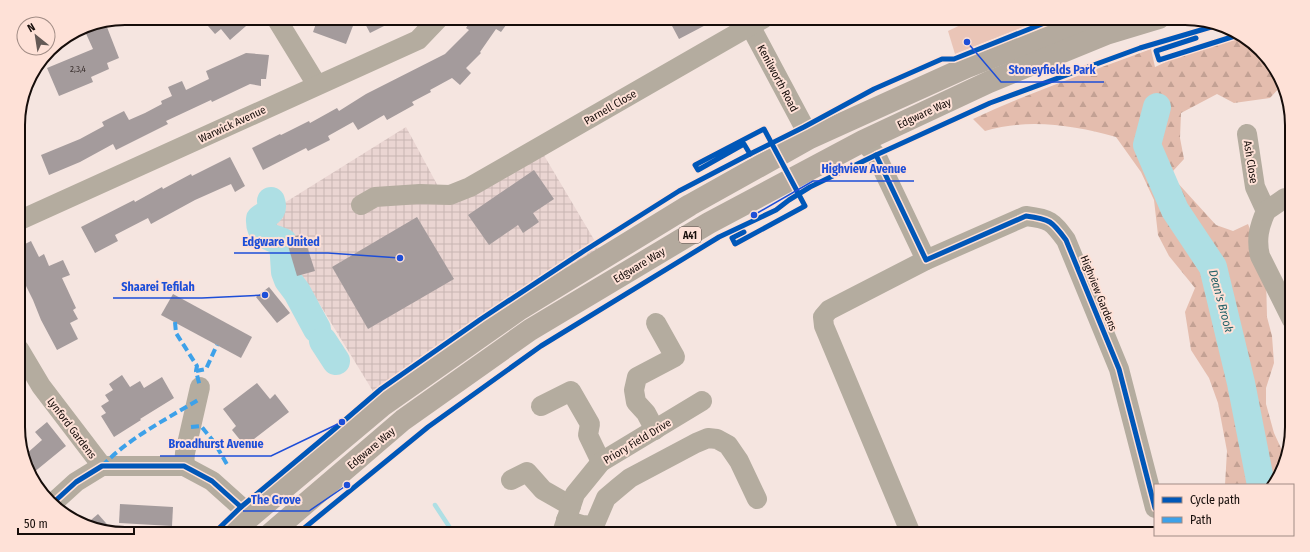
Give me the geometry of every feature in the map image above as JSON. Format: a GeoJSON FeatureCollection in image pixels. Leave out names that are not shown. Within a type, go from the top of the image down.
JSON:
{"type":"FeatureCollection","features":[{"type":"Feature","properties":{"kind":"highway","name":"A41"},"geometry":{"type":"LineString","coordinates":[[239,527],[382,406],[520,309],[690,205],[810,138],[967,67],[1076,25]]}},
{"type":"Feature","properties":{"kind":"highway","name":"Edgware Way"},"geometry":{"type":"LineString","coordinates":[[279,527],[403,420],[530,330],[709,223],[863,141],[990,82],[1106,34],[1136,25]]}},
{"type":"Feature","properties":{"kind":"street"},"geometry":{"type":"LineString","coordinates":[[280,25],[317,85]]}},
{"type":"Feature","properties":{"kind":"street","name":"Warwick Avenue"},"geometry":{"type":"LineString","coordinates":[[25,219],[418,40],[432,25]]}},
{"type":"Feature","properties":{"kind":"street","name":"Parnell Close"},"geometry":{"type":"LineString","coordinates":[[361,205],[375,197],[420,194],[450,195],[470,187],[747,25]]}},
{"type":"Feature","properties":{"kind":"street","name":"Kenilworth Road"},"geometry":{"type":"LineString","coordinates":[[756,25],[810,138]]}},
{"type":"Feature","properties":{"kind":"street","name":"Ash Close"},"geometry":{"type":"LineString","coordinates":[[1247,134],[1255,187],[1266,211]]}},
{"type":"Feature","properties":{"kind":"street"},"geometry":{"type":"LineString","coordinates":[[863,141],[876,154],[926,260]]}},
{"type":"Feature","properties":{"kind":"street"},"geometry":{"type":"LineString","coordinates":[[1285,198],[1266,211],[1258,232],[1257,246],[1260,256],[1285,306]]}},
{"type":"Feature","properties":{"kind":"street","name":"Highview Gardens"},"geometry":{"type":"LineString","coordinates":[[908,527],[824,326],[823,317],[830,310],[926,260],[1026,216],[1042,218],[1054,224],[1066,240],[1119,369],[1154,504]]}},
{"type":"Feature","properties":{"kind":"street"},"geometry":{"type":"LineString","coordinates":[[655,430],[646,413],[636,402],[634,390],[638,377],[675,357],[656,323]]}},
{"type":"Feature","properties":{"kind":"street","name":"Lynford Gardens"},"geometry":{"type":"LineString","coordinates":[[25,359],[41,386],[102,466],[184,466],[212,481],[250,517]]}},
{"type":"Feature","properties":{"kind":"street"},"geometry":{"type":"LineString","coordinates":[[184,466],[185,453],[200,387]]}},
{"type":"Feature","properties":{"kind":"street"},"geometry":{"type":"LineString","coordinates":[[541,406],[571,391],[590,424],[588,435],[601,462]]}},
{"type":"Feature","properties":{"kind":"street","name":"Priory Field Drive"},"geometry":{"type":"LineString","coordinates":[[567,520],[575,494],[601,462],[702,401]]}},
{"type":"Feature","properties":{"kind":"street"},"geometry":{"type":"LineString","coordinates":[[595,527],[606,498],[619,487],[637,474],[708,438],[717,439],[728,445],[739,461],[757,500]]}},
{"type":"Feature","properties":{"kind":"street"},"geometry":{"type":"LineString","coordinates":[[56,500],[76,482],[102,466]]}},
{"type":"Feature","properties":{"kind":"street"},"geometry":{"type":"LineString","coordinates":[[511,480],[527,472],[567,520],[587,527]]}},
{"type":"Feature","properties":{"kind":"shaded area"},"geometry":{"type":"Polygon","coordinates":[[[960,25],[1028,25],[955,54],[948,31],[960,25]]]}},
{"type":"Feature","properties":{"kind":"shaded area"},"geometry":{"type":"Polygon","coordinates":[[[406,127],[446,201],[539,147],[605,258],[382,406],[265,215],[406,127]]]}},
{"type":"Feature","properties":{"kind":"green space"},"geometry":{"type":"Polygon","coordinates":[[[1237,39],[1256,54],[1272,75],[1278,89],[1270,98],[1234,103],[1217,94],[1181,113],[1180,138],[1184,159],[1173,171],[1175,180],[1216,225],[1233,231],[1248,224],[1266,277],[1267,317],[1272,336],[1274,363],[1266,388],[1266,404],[1274,433],[1282,451],[1272,477],[1267,484],[1225,484],[1227,451],[1218,403],[1209,378],[1191,350],[1185,312],[1195,288],[1169,256],[1158,235],[1154,200],[1141,172],[1116,137],[1067,126],[1034,124],[1001,127],[985,131],[973,119],[1039,91],[1151,49],[1155,67],[1183,54],[1237,39]]]}},
{"type":"Feature","properties":{"kind":"building"},"geometry":{"type":"Polygon","coordinates":[[[207,25],[246,26],[230,40],[221,29],[215,34],[207,25]]]}},
{"type":"Feature","properties":{"kind":"building"},"geometry":{"type":"Polygon","coordinates":[[[316,25],[353,25],[346,44],[313,32],[316,25]]]}},
{"type":"Feature","properties":{"kind":"building"},"geometry":{"type":"Polygon","coordinates":[[[366,25],[386,25],[370,33],[366,25]]]}},
{"type":"Feature","properties":{"kind":"building"},"geometry":{"type":"Polygon","coordinates":[[[468,25],[506,25],[501,32],[496,29],[480,52],[481,53],[466,68],[471,73],[460,85],[452,78],[430,90],[431,92],[412,102],[414,105],[387,120],[384,115],[358,130],[353,122],[328,136],[330,140],[308,151],[306,148],[263,170],[252,148],[309,121],[310,123],[337,108],[339,111],[366,94],[445,54],[469,30],[466,28],[468,25]]]}},
{"type":"Feature","properties":{"kind":"building"},"geometry":{"type":"Polygon","coordinates":[[[672,25],[706,25],[679,39],[672,25]]]}},
{"type":"Feature","properties":{"kind":"building"},"geometry":{"type":"Polygon","coordinates":[[[107,27],[119,58],[107,63],[109,69],[91,77],[93,82],[59,96],[47,68],[93,49],[86,33],[107,27]]]}},
{"type":"Feature","properties":{"kind":"building"},"geometry":{"type":"Polygon","coordinates":[[[246,53],[269,55],[266,79],[261,79],[261,86],[250,84],[212,102],[211,100],[166,121],[168,124],[116,150],[113,144],[80,162],[49,175],[41,155],[80,139],[104,126],[102,122],[124,111],[129,120],[145,113],[162,104],[161,101],[172,96],[168,87],[182,81],[186,90],[209,79],[206,71],[246,53]]]}},
{"type":"Feature","properties":{"kind":"building"},"geometry":{"type":"Polygon","coordinates":[[[230,157],[245,186],[235,192],[231,184],[195,200],[151,224],[148,218],[115,235],[118,241],[95,253],[81,227],[134,200],[135,202],[162,187],[163,189],[191,174],[192,176],[230,157]]]}},
{"type":"Feature","properties":{"kind":"building"},"geometry":{"type":"Polygon","coordinates":[[[534,170],[554,199],[533,213],[539,222],[523,233],[518,225],[489,245],[468,215],[534,170]]]}},
{"type":"Feature","properties":{"kind":"building"},"geometry":{"type":"Polygon","coordinates":[[[417,217],[454,279],[368,329],[332,267],[417,217]]]}},
{"type":"Feature","properties":{"kind":"building"},"geometry":{"type":"Polygon","coordinates":[[[303,234],[315,271],[297,276],[286,239],[303,234]]]}},
{"type":"Feature","properties":{"kind":"building"},"geometry":{"type":"Polygon","coordinates":[[[31,241],[39,257],[44,254],[49,266],[63,260],[70,275],[62,278],[76,308],[73,310],[78,319],[70,323],[78,339],[57,350],[41,320],[25,284],[25,244],[31,241]]]}},
{"type":"Feature","properties":{"kind":"building"},"geometry":{"type":"Polygon","coordinates":[[[269,287],[290,313],[277,323],[256,297],[269,287]]]}},
{"type":"Feature","properties":{"kind":"building"},"geometry":{"type":"Polygon","coordinates":[[[173,294],[252,337],[241,358],[161,315],[173,294]]]}},
{"type":"Feature","properties":{"kind":"building"},"geometry":{"type":"Polygon","coordinates":[[[122,375],[130,387],[140,381],[144,388],[162,377],[174,398],[114,437],[101,416],[106,413],[101,406],[109,401],[105,395],[113,390],[109,384],[122,375]]]}},
{"type":"Feature","properties":{"kind":"building"},"geometry":{"type":"Polygon","coordinates":[[[257,383],[270,399],[275,394],[289,412],[245,446],[232,430],[236,426],[223,409],[257,383]]]}},
{"type":"Feature","properties":{"kind":"building"},"geometry":{"type":"Polygon","coordinates":[[[47,422],[66,446],[35,471],[28,452],[42,440],[35,432],[47,422]]]}},
{"type":"Feature","properties":{"kind":"building"},"geometry":{"type":"Polygon","coordinates":[[[120,504],[173,507],[172,526],[119,523],[120,504]]]}},
{"type":"Feature","properties":{"kind":"building"},"geometry":{"type":"Polygon","coordinates":[[[98,514],[108,525],[99,524],[90,520],[98,514]]]}},
{"type":"Feature","properties":{"kind":"waterway","name":"Dean's Brook"},"geometry":{"type":"LineString","coordinates":[[1157,107],[1147,145],[1175,210],[1213,267],[1241,383],[1261,484]]}},
{"type":"Feature","properties":{"kind":"waterway"},"geometry":{"type":"LineString","coordinates":[[271,201],[271,210],[260,219],[261,229],[267,235],[283,242],[285,272],[288,280],[297,292],[317,329]]}},
{"type":"Feature","properties":{"kind":"waterway"},"geometry":{"type":"LineString","coordinates":[[323,341],[336,361]]}},
{"type":"Feature","properties":{"kind":"waterway"},"geometry":{"type":"LineString","coordinates":[[435,505],[449,527]]}},
{"type":"Feature","properties":{"kind":"marked path"},"geometry":{"type":"LineString","coordinates":[[175,322],[176,333],[197,366],[196,371],[200,387]]}},
{"type":"Feature","properties":{"kind":"marked path"},"geometry":{"type":"LineString","coordinates":[[196,371],[206,369],[217,345]]}},
{"type":"Feature","properties":{"kind":"marked path"},"geometry":{"type":"LineString","coordinates":[[102,466],[136,438],[198,400]]}},
{"type":"Feature","properties":{"kind":"marked path"},"geometry":{"type":"LineString","coordinates":[[191,427],[201,426],[214,442],[228,466]]}},
{"type":"Feature","properties":{"kind":"cycle path"},"geometry":{"type":"LineString","coordinates":[[220,527],[241,507],[381,389],[481,319],[679,191],[804,127],[874,89],[942,59],[954,59],[1039,25]]}},
{"type":"Feature","properties":{"kind":"cycle path"},"geometry":{"type":"LineString","coordinates":[[306,527],[428,427],[541,346],[719,237],[776,210],[810,187],[990,103],[1140,48],[1208,28]]}},
{"type":"Feature","properties":{"kind":"cycle path"},"geometry":{"type":"LineString","coordinates":[[1196,38],[1156,51],[1159,60],[1232,37]]}},
{"type":"Feature","properties":{"kind":"cycle path"},"geometry":{"type":"LineString","coordinates":[[744,232],[732,238],[735,244],[805,206],[764,129],[695,165],[698,170],[744,144],[750,154]]}},
{"type":"Feature","properties":{"kind":"cycle path"},"geometry":{"type":"LineString","coordinates":[[876,155],[926,260],[1026,216],[1040,218],[1050,222],[1066,240],[1119,369],[1154,504]]}},
{"type":"Feature","properties":{"kind":"cycle path"},"geometry":{"type":"LineString","coordinates":[[56,500],[76,482],[102,466],[184,466],[212,481],[241,507]]}},
{"type":"Feature","properties":{"kind":"place","name":"Stoneyfields Park"},"geometry":{"type":"Point","coordinates":[967,42]}},
{"type":"Feature","properties":{"kind":"place","name":"Highview Avenue"},"geometry":{"type":"Point","coordinates":[754,215]}},
{"type":"Feature","properties":{"kind":"place","name":"Edgware United"},"geometry":{"type":"Point","coordinates":[400,258]}},
{"type":"Feature","properties":{"kind":"place","name":"Shaarei Tefilah"},"geometry":{"type":"Point","coordinates":[265,295]}},
{"type":"Feature","properties":{"kind":"place","name":"Broadhurst Avenue"},"geometry":{"type":"Point","coordinates":[342,422]}},
{"type":"Feature","properties":{"kind":"place","name":"The Grove"},"geometry":{"type":"Point","coordinates":[347,485]}}]}
